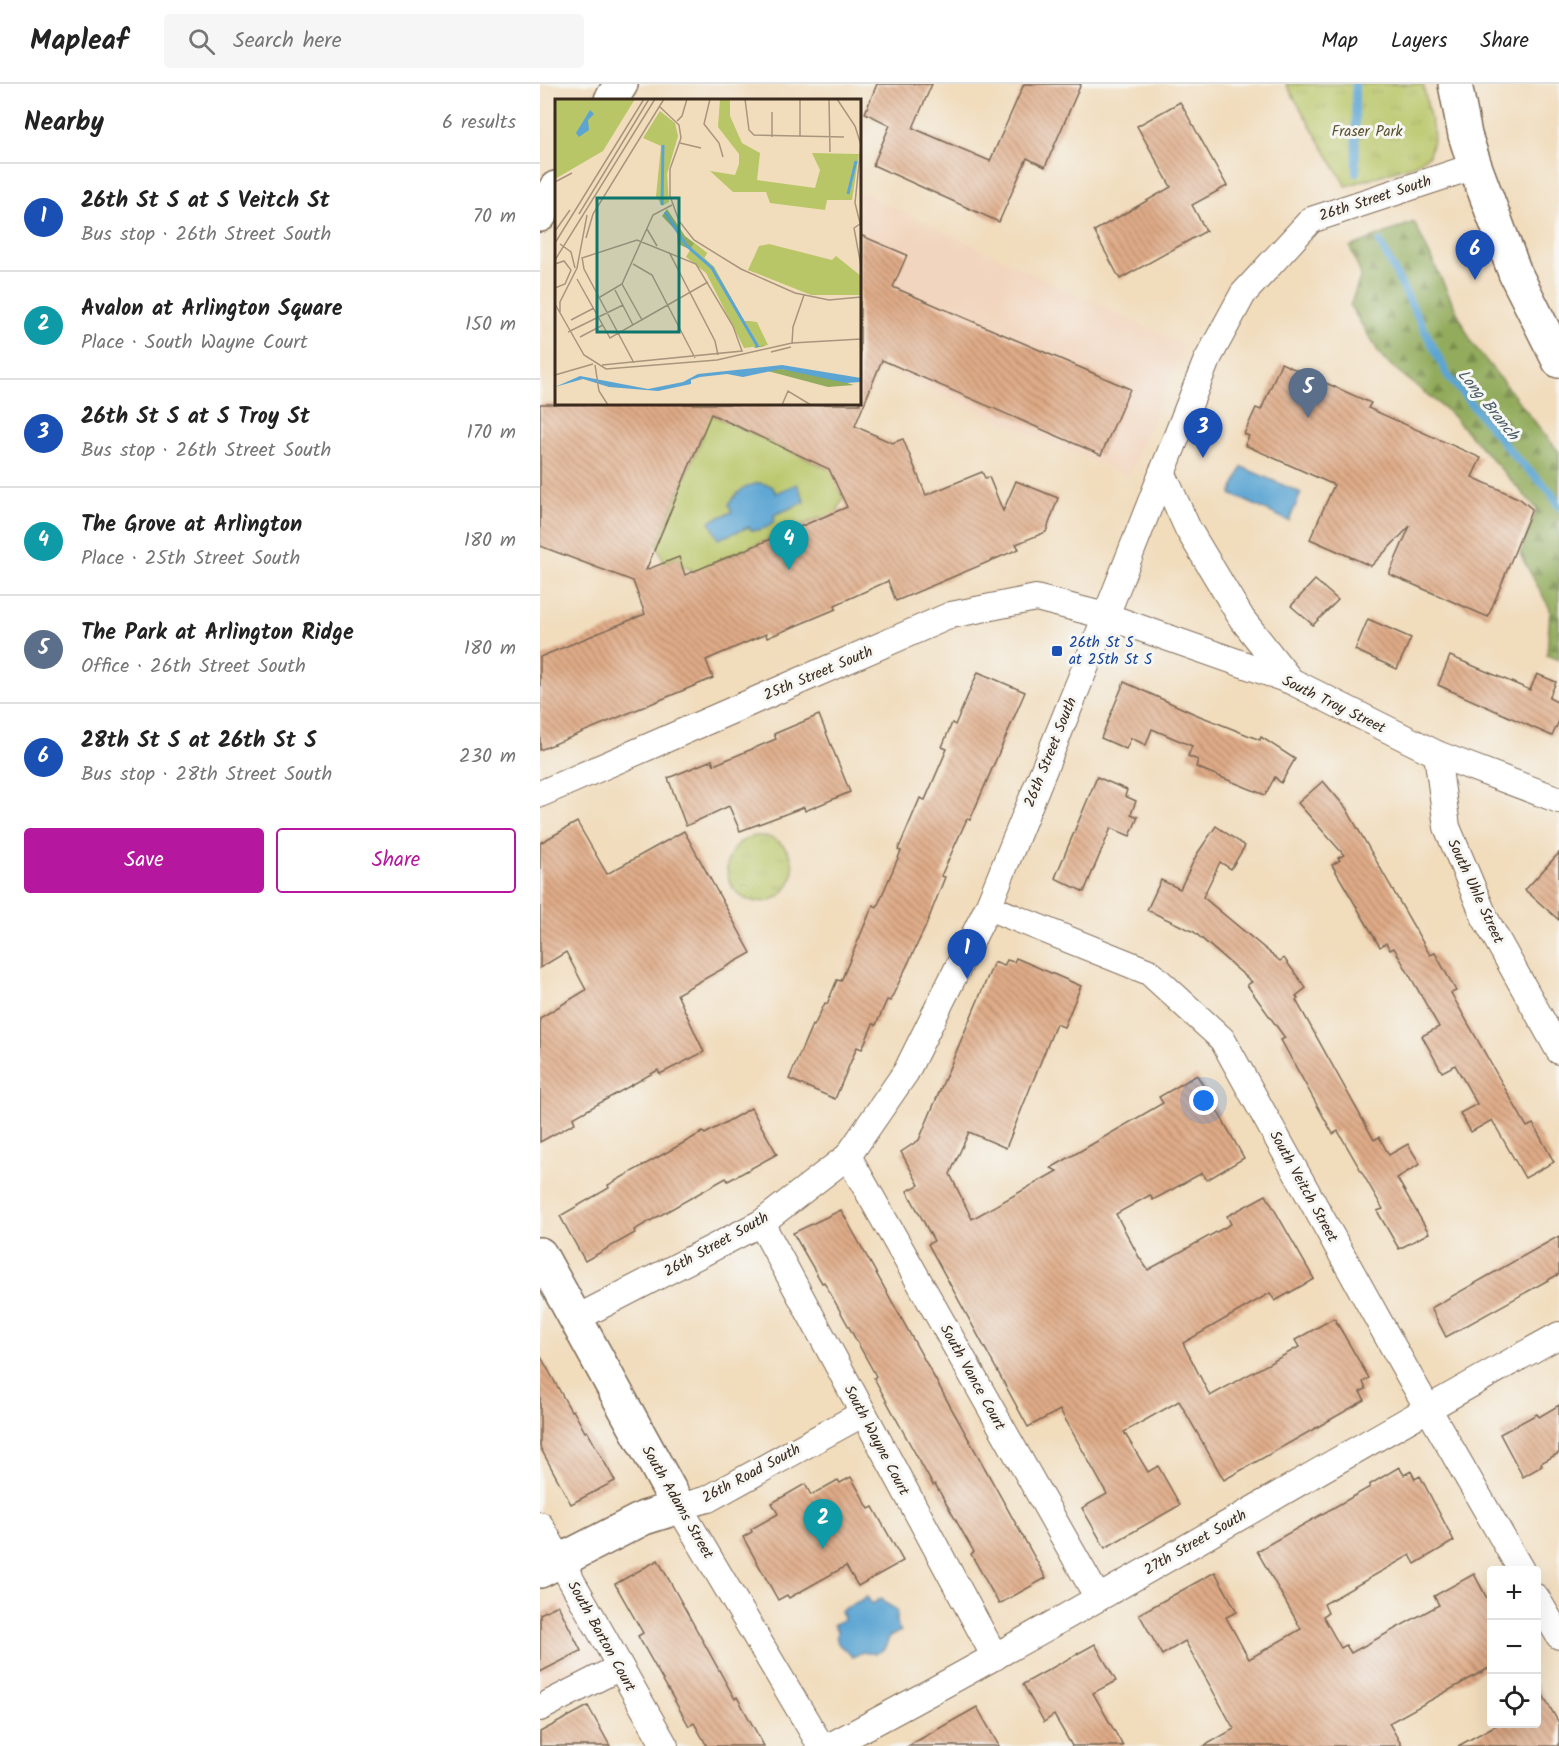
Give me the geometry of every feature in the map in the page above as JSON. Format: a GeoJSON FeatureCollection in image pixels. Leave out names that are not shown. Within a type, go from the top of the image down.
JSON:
{"type":"FeatureCollection","features":[{"type":"Feature","properties":{"kind":"street"},"geometry":{"type":"LineString","coordinates":[[612,99],[621,84]]}},
{"type":"Feature","properties":{"kind":"street"},"geometry":{"type":"LineString","coordinates":[[1455,84],[1474,166],[1515,273],[1559,362]]}},
{"type":"Feature","properties":{"kind":"street","name":"26th Street South"},"geometry":{"type":"LineString","coordinates":[[577,1318],[761,1223],[848,1156],[906,1072],[988,907],[1206,362],[1243,294],[1311,219],[1474,166]]}},
{"type":"Feature","properties":{"kind":"street"},"geometry":{"type":"LineString","coordinates":[[540,214],[555,190]]}},
{"type":"Feature","properties":{"kind":"street"},"geometry":{"type":"LineString","coordinates":[[1162,471],[1188,530],[1242,620],[1291,681]]}},
{"type":"Feature","properties":{"kind":"street","name":"25th Street South"},"geometry":{"type":"LineString","coordinates":[[540,794],[951,615],[1036,597],[1106,616]]}},
{"type":"Feature","properties":{"kind":"street","name":"South Troy Street"},"geometry":{"type":"LineString","coordinates":[[1106,616],[1291,681],[1437,754],[1559,801]]}},
{"type":"Feature","properties":{"kind":"street","name":"South Uhle Street"},"geometry":{"type":"LineString","coordinates":[[1437,754],[1447,827],[1485,918],[1559,1051]]}},
{"type":"Feature","properties":{"kind":"street","name":"South Veitch Street"},"geometry":{"type":"LineString","coordinates":[[988,907],[1149,972],[1222,1039],[1519,1566]]}},
{"type":"Feature","properties":{"kind":"street","name":"South Vance Court"},"geometry":{"type":"LineString","coordinates":[[848,1156],[1098,1598]]}},
{"type":"Feature","properties":{"kind":"street","name":"South Wayne Court"},"geometry":{"type":"LineString","coordinates":[[761,1223],[995,1657]]}},
{"type":"Feature","properties":{"kind":"street","name":"South Adams Street"},"geometry":{"type":"LineString","coordinates":[[540,1254],[679,1507],[821,1746]]}},
{"type":"Feature","properties":{"kind":"street","name":"27th Street South"},"geometry":{"type":"LineString","coordinates":[[831,1746],[995,1657],[1559,1335]]}},
{"type":"Feature","properties":{"kind":"street","name":"26th Road South"},"geometry":{"type":"LineString","coordinates":[[550,1566],[644,1518],[708,1498],[862,1414]]}},
{"type":"Feature","properties":{"kind":"street","name":"South Barton Court"},"geometry":{"type":"LineString","coordinates":[[540,1525],[550,1566],[620,1667],[665,1746]]}},
{"type":"Feature","properties":{"kind":"street"},"geometry":{"type":"LineString","coordinates":[[1541,1605],[1559,1636]]}},
{"type":"Feature","properties":{"kind":"street"},"geometry":{"type":"LineString","coordinates":[[540,1708],[620,1667]]}},
{"type":"Feature","properties":{"kind":"shaded area"},"geometry":{"type":"Polygon","coordinates":[[[861,192],[1184,345],[1129,477],[861,358],[861,192]]]}},
{"type":"Feature","properties":{"kind":"shaded area"},"geometry":{"type":"Polygon","coordinates":[[[577,1591],[620,1667],[540,1708],[540,1609],[577,1591]]]}},
{"type":"Feature","properties":{"kind":"green space","name":"Fraser Park"},"geometry":{"type":"Polygon","coordinates":[[[1286,84],[1423,84],[1434,136],[1429,155],[1416,164],[1346,186],[1286,84]]]}},
{"type":"Feature","properties":{"kind":"green space"},"geometry":{"type":"Polygon","coordinates":[[[1414,222],[1472,343],[1559,452],[1559,660],[1547,655],[1550,609],[1520,554],[1537,509],[1450,413],[1383,359],[1350,306],[1361,275],[1350,247],[1414,222]]]}},
{"type":"Feature","properties":{"kind":"green space"},"geometry":{"type":"Polygon","coordinates":[[[704,411],[837,473],[839,490],[843,498],[834,518],[824,523],[821,517],[717,561],[702,574],[682,566],[679,557],[664,563],[657,544],[703,435],[704,411]]]}},
{"type":"Feature","properties":{"kind":"green space"},"geometry":{"type":"Polygon","coordinates":[[[760,836],[773,839],[783,846],[790,856],[793,869],[790,882],[783,892],[773,899],[760,902],[747,899],[737,892],[730,882],[727,869],[730,856],[737,846],[747,839],[760,836]]]}},
{"type":"Feature","properties":{"kind":"water"},"geometry":{"type":"Polygon","coordinates":[[[1242,467],[1301,493],[1289,521],[1231,494],[1242,467]]]}},
{"type":"Feature","properties":{"kind":"water"},"geometry":{"type":"Polygon","coordinates":[[[760,483],[772,486],[776,493],[797,484],[805,502],[774,515],[775,520],[764,528],[751,530],[749,527],[718,539],[710,521],[732,512],[729,504],[735,496],[742,490],[760,483]]]}},
{"type":"Feature","properties":{"kind":"water"},"geometry":{"type":"Polygon","coordinates":[[[867,1597],[872,1604],[882,1598],[885,1603],[897,1610],[897,1626],[901,1631],[889,1637],[886,1646],[880,1652],[863,1652],[852,1657],[837,1641],[837,1630],[833,1625],[844,1619],[840,1611],[867,1597]]]}},
{"type":"Feature","properties":{"kind":"building"},"geometry":{"type":"Polygon","coordinates":[[[877,84],[932,84],[913,128],[990,161],[1024,84],[1081,84],[1045,167],[1027,158],[999,222],[873,165],[890,125],[865,113],[877,84]]]}},
{"type":"Feature","properties":{"kind":"building"},"geometry":{"type":"Polygon","coordinates":[[[1180,102],[1227,186],[1192,205],[1206,231],[1120,279],[1094,231],[1171,187],[1137,126],[1180,102]]]}},
{"type":"Feature","properties":{"kind":"building"},"geometry":{"type":"Polygon","coordinates":[[[861,235],[907,255],[893,287],[1130,389],[1101,455],[882,360],[855,426],[892,443],[903,439],[926,495],[982,472],[985,478],[989,477],[1003,511],[1016,481],[1058,498],[1046,532],[1016,544],[1019,549],[896,601],[888,581],[835,605],[836,609],[767,638],[766,634],[706,660],[713,678],[540,750],[540,657],[645,614],[633,581],[540,546],[540,404],[861,405],[861,235]],[[711,414],[646,570],[679,557],[685,575],[847,507],[829,469],[711,414]]]}},
{"type":"Feature","properties":{"kind":"building"},"geometry":{"type":"Polygon","coordinates":[[[1281,363],[1371,403],[1368,408],[1481,458],[1472,477],[1520,499],[1532,509],[1488,617],[1389,574],[1410,526],[1371,566],[1310,539],[1334,485],[1245,445],[1249,436],[1244,434],[1256,408],[1261,410],[1281,363]]]}},
{"type":"Feature","properties":{"kind":"building"},"geometry":{"type":"Polygon","coordinates":[[[1315,580],[1338,600],[1313,625],[1291,606],[1315,580]]]}},
{"type":"Feature","properties":{"kind":"building"},"geometry":{"type":"Polygon","coordinates":[[[1368,619],[1411,638],[1397,669],[1355,650],[1368,619]]]}},
{"type":"Feature","properties":{"kind":"building"},"geometry":{"type":"Polygon","coordinates":[[[1450,656],[1530,690],[1537,674],[1556,682],[1549,698],[1559,703],[1559,721],[1552,736],[1438,685],[1450,656]]]}},
{"type":"Feature","properties":{"kind":"building"},"geometry":{"type":"Polygon","coordinates":[[[978,672],[1025,692],[970,820],[967,819],[941,876],[945,877],[925,928],[890,1001],[887,1000],[876,1025],[873,1024],[862,1049],[857,1047],[835,1099],[789,1079],[812,1025],[814,1026],[825,1003],[827,1004],[837,980],[841,981],[873,905],[877,907],[920,798],[925,800],[947,749],[942,747],[952,723],[955,725],[978,672]]]}},
{"type":"Feature","properties":{"kind":"building"},"geometry":{"type":"Polygon","coordinates":[[[1124,682],[1195,714],[1260,740],[1261,737],[1295,759],[1281,783],[1275,777],[1265,795],[1196,767],[1198,760],[1188,756],[1192,746],[1152,729],[1146,745],[1131,738],[1126,749],[1101,738],[1124,682]]]}},
{"type":"Feature","properties":{"kind":"building"},"geometry":{"type":"Polygon","coordinates":[[[819,715],[850,792],[805,811],[804,807],[740,831],[729,806],[686,826],[668,778],[712,760],[714,765],[776,739],[774,734],[819,715]]]}},
{"type":"Feature","properties":{"kind":"building"},"geometry":{"type":"Polygon","coordinates":[[[1097,777],[1127,790],[1125,796],[1136,801],[1131,814],[1138,817],[1130,836],[1111,828],[1084,892],[1055,878],[1097,777]]]}},
{"type":"Feature","properties":{"kind":"building"},"geometry":{"type":"Polygon","coordinates":[[[1323,781],[1346,808],[1430,955],[1435,953],[1456,991],[1451,993],[1495,1071],[1527,1127],[1533,1124],[1554,1162],[1525,1178],[1492,1120],[1471,1132],[1460,1113],[1477,1104],[1455,1065],[1442,1072],[1422,1036],[1439,1027],[1394,948],[1390,950],[1386,943],[1380,947],[1332,865],[1344,855],[1298,803],[1323,781]]]}},
{"type":"Feature","properties":{"kind":"building"},"geometry":{"type":"Polygon","coordinates":[[[577,822],[607,874],[684,831],[751,953],[677,994],[704,1052],[660,1074],[658,1070],[573,1118],[575,1123],[540,1142],[540,1018],[586,990],[566,952],[540,968],[540,843],[577,822]]]}},
{"type":"Feature","properties":{"kind":"building"},"geometry":{"type":"Polygon","coordinates":[[[1216,826],[1245,846],[1231,869],[1220,862],[1203,897],[1280,961],[1284,958],[1306,988],[1296,996],[1298,999],[1296,1000],[1374,1140],[1379,1137],[1389,1155],[1408,1144],[1420,1164],[1397,1178],[1429,1233],[1399,1249],[1377,1211],[1383,1209],[1338,1131],[1333,1134],[1281,1040],[1285,1038],[1247,985],[1252,982],[1194,932],[1147,910],[1161,880],[1180,889],[1197,854],[1216,826]]]}},
{"type":"Feature","properties":{"kind":"building"},"geometry":{"type":"Polygon","coordinates":[[[1559,853],[1559,920],[1525,890],[1559,853]]]}},
{"type":"Feature","properties":{"kind":"building"},"geometry":{"type":"Polygon","coordinates":[[[1016,958],[1081,986],[1064,1027],[1056,1024],[1006,1148],[969,1132],[950,1174],[972,1219],[1057,1171],[1051,1168],[1163,1103],[1159,1097],[1197,1075],[1244,1158],[1207,1180],[1202,1173],[1153,1200],[1150,1195],[1116,1214],[1139,1257],[1148,1270],[1231,1224],[1227,1216],[1266,1195],[1314,1279],[1275,1301],[1270,1293],[1183,1343],[1210,1396],[1299,1347],[1295,1340],[1334,1318],[1369,1378],[1363,1382],[1366,1389],[1360,1392],[1365,1400],[1224,1480],[1179,1401],[1124,1432],[1148,1472],[1158,1466],[1180,1505],[1105,1548],[1082,1508],[1107,1494],[1060,1410],[1028,1427],[928,1244],[934,1241],[907,1191],[919,1185],[901,1152],[919,1140],[994,962],[1004,966],[1007,960],[1014,962],[1016,958]]]}},
{"type":"Feature","properties":{"kind":"building"},"geometry":{"type":"Polygon","coordinates":[[[751,1108],[777,1154],[728,1181],[726,1178],[634,1230],[635,1233],[585,1261],[560,1216],[609,1188],[608,1185],[751,1108]]]}},
{"type":"Feature","properties":{"kind":"building"},"geometry":{"type":"Polygon","coordinates":[[[841,1210],[1046,1578],[999,1604],[971,1554],[974,1552],[905,1435],[874,1378],[876,1376],[824,1282],[822,1283],[793,1233],[841,1210]]]}},
{"type":"Feature","properties":{"kind":"building"},"geometry":{"type":"Polygon","coordinates":[[[1559,1236],[1559,1274],[1446,1337],[1431,1308],[1559,1236]]]}},
{"type":"Feature","properties":{"kind":"building"},"geometry":{"type":"Polygon","coordinates":[[[540,1355],[571,1411],[573,1410],[585,1432],[587,1431],[615,1481],[571,1504],[540,1447],[540,1355]]]}},
{"type":"Feature","properties":{"kind":"building"},"geometry":{"type":"Polygon","coordinates":[[[1559,1405],[1559,1453],[1523,1477],[1500,1434],[1537,1414],[1539,1417],[1559,1405]]]}},
{"type":"Feature","properties":{"kind":"building"},"geometry":{"type":"Polygon","coordinates":[[[1399,1467],[1404,1475],[1411,1471],[1415,1479],[1420,1476],[1454,1541],[1415,1564],[1410,1555],[1324,1604],[1328,1613],[1323,1616],[1341,1648],[1346,1645],[1351,1653],[1439,1605],[1434,1596],[1474,1574],[1487,1598],[1487,1669],[1389,1723],[1402,1746],[1204,1746],[1234,1729],[1185,1641],[1162,1655],[1139,1614],[1215,1572],[1237,1612],[1226,1617],[1249,1659],[1301,1629],[1257,1551],[1370,1487],[1369,1485],[1399,1467]]]}},
{"type":"Feature","properties":{"kind":"building"},"geometry":{"type":"Polygon","coordinates":[[[851,1477],[869,1509],[873,1507],[903,1561],[858,1586],[846,1566],[789,1598],[787,1595],[778,1600],[743,1537],[752,1532],[751,1529],[778,1514],[772,1503],[805,1484],[811,1495],[838,1480],[840,1483],[851,1477]]]}},
{"type":"Feature","properties":{"kind":"building"},"geometry":{"type":"Polygon","coordinates":[[[658,1560],[735,1699],[737,1697],[764,1746],[707,1746],[694,1723],[689,1726],[638,1636],[643,1633],[615,1584],[658,1560]]]}},
{"type":"Feature","properties":{"kind":"building"},"geometry":{"type":"Polygon","coordinates":[[[558,1605],[581,1651],[540,1672],[540,1614],[558,1605]]]}},
{"type":"Feature","properties":{"kind":"building"},"geometry":{"type":"Polygon","coordinates":[[[1095,1644],[1116,1681],[1093,1693],[1123,1746],[1072,1746],[1054,1715],[1044,1722],[1023,1684],[1095,1644]]]}},
{"type":"Feature","properties":{"kind":"building"},"geometry":{"type":"Polygon","coordinates":[[[1541,1692],[1559,1723],[1559,1746],[1458,1746],[1491,1728],[1541,1728],[1541,1692]]]}},
{"type":"Feature","properties":{"kind":"building"},"geometry":{"type":"Polygon","coordinates":[[[588,1706],[610,1746],[540,1746],[540,1732],[588,1706]]]}},
{"type":"Feature","properties":{"kind":"building"},"geometry":{"type":"Polygon","coordinates":[[[977,1707],[999,1746],[908,1746],[977,1707]]]}},
{"type":"Feature","properties":{"kind":"waterway","name":"Long Branch"},"geometry":{"type":"LineString","coordinates":[[1355,84],[1356,173]]}},
{"type":"Feature","properties":{"kind":"waterway","name":"Long Branch"},"geometry":{"type":"LineString","coordinates":[[1380,243],[1448,376],[1516,458],[1550,491],[1559,507]]}},
{"type":"Feature","properties":{"kind":"place","name":"28th St S at 26th St S"},"geometry":{"type":"Point","coordinates":[1475,280]}},
{"type":"Feature","properties":{"kind":"place","name":"The Park at Arlington Ridge"},"geometry":{"type":"Point","coordinates":[1308,418]}},
{"type":"Feature","properties":{"kind":"place","name":"26th St S at S Troy St"},"geometry":{"type":"Point","coordinates":[1203,458]}},
{"type":"Feature","properties":{"kind":"place","name":"The Grove at Arlington"},"geometry":{"type":"Point","coordinates":[789,570]}},
{"type":"Feature","properties":{"kind":"place","name":"26th St S at 25th St S"},"geometry":{"type":"Point","coordinates":[1057,651]}},
{"type":"Feature","properties":{"kind":"place","name":"26th St S at S Veitch St"},"geometry":{"type":"Point","coordinates":[967,979]}},
{"type":"Feature","properties":{"kind":"place","name":"Avalon at Arlington Square"},"geometry":{"type":"Point","coordinates":[823,1549]}}]}
